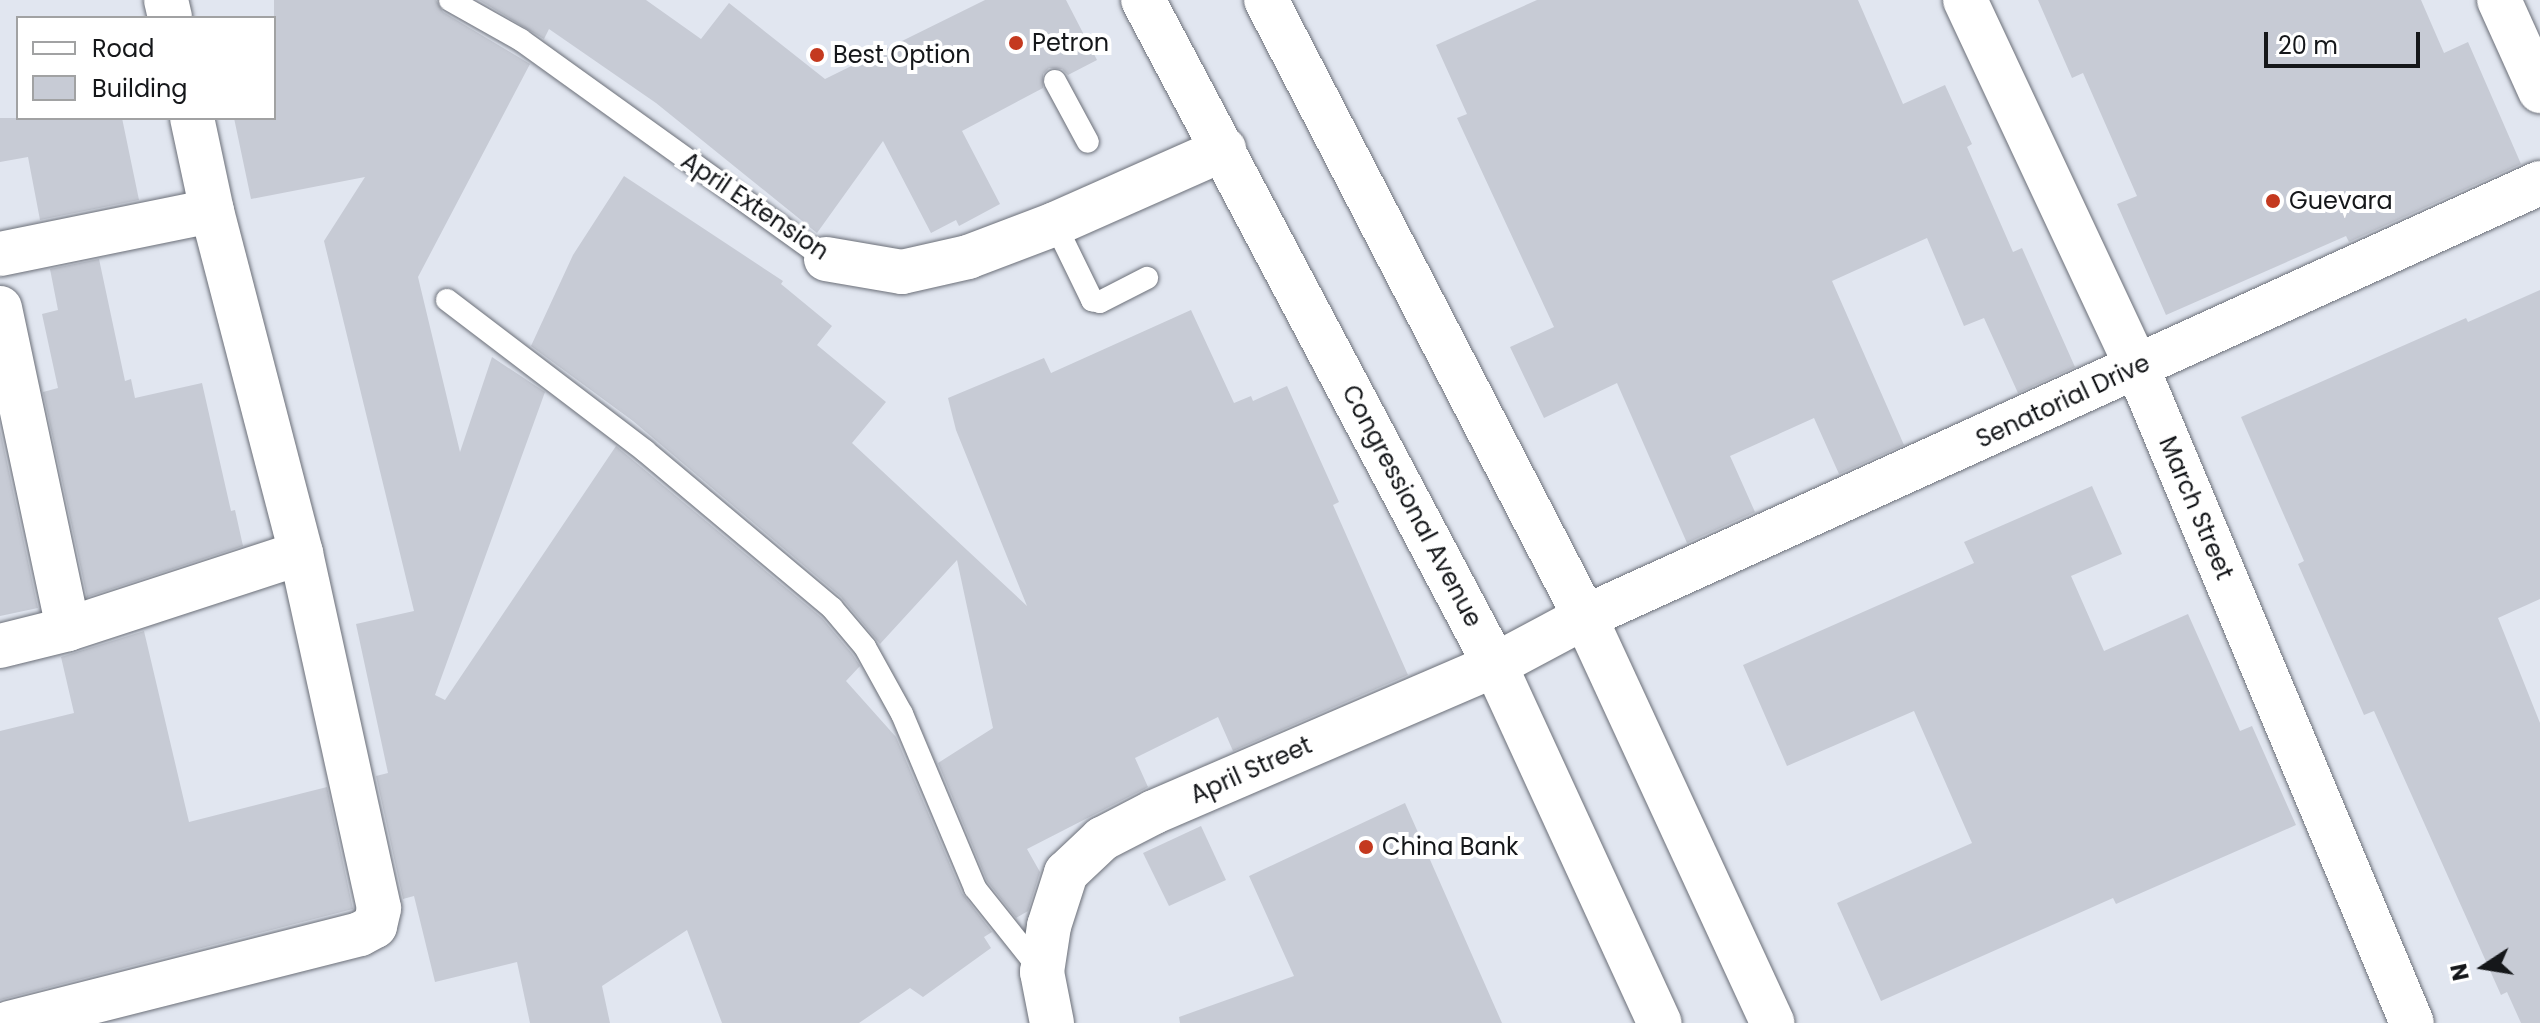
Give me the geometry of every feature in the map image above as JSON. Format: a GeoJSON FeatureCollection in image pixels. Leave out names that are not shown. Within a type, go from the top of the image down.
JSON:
{"type":"FeatureCollection","features":[{"type":"Feature","properties":{"kind":"street","name":"Congressional Avenue"},"geometry":{"type":"LineString","coordinates":[[1143,0],[1495,665],[1660,1023]]}},
{"type":"Feature","properties":{"kind":"street"},"geometry":{"type":"LineString","coordinates":[[1266,0],[1585,617],[1773,1023]]}},
{"type":"Feature","properties":{"kind":"street","name":"March Street"},"geometry":{"type":"LineString","coordinates":[[1965,0],[2137,367],[2412,1023]]}},
{"type":"Feature","properties":{"kind":"street"},"geometry":{"type":"LineString","coordinates":[[2499,0],[2540,91]]}},
{"type":"Feature","properties":{"kind":"street"},"geometry":{"type":"LineString","coordinates":[[9,1023],[360,934],[375,926],[379,908],[301,553],[212,211],[192,120]]}},
{"type":"Feature","properties":{"kind":"street","name":"April Extension"},"geometry":{"type":"LineString","coordinates":[[826,259],[902,272],[968,257],[1055,224],[1224,149]]}},
{"type":"Feature","properties":{"kind":"street","name":"Senatorial Drive"},"geometry":{"type":"LineString","coordinates":[[1585,617],[2540,183]]}},
{"type":"Feature","properties":{"kind":"street"},"geometry":{"type":"LineString","coordinates":[[0,254],[212,211]]}},
{"type":"Feature","properties":{"kind":"street"},"geometry":{"type":"LineString","coordinates":[[0,308],[68,629]]}},
{"type":"Feature","properties":{"kind":"street"},"geometry":{"type":"LineString","coordinates":[[0,646],[68,629],[301,553]]}},
{"type":"Feature","properties":{"kind":"street","name":"April Street"},"geometry":{"type":"LineString","coordinates":[[1052,1023],[1042,972],[1049,926],[1066,873],[1102,839],[1154,812],[1495,665],[1585,617]]}},
{"type":"Feature","properties":{"kind":"lane","name":"April Extension"},"geometry":{"type":"LineString","coordinates":[[450,0],[521,40],[826,259]]}},
{"type":"Feature","properties":{"kind":"lane"},"geometry":{"type":"LineString","coordinates":[[1055,81],[1088,142]]}},
{"type":"Feature","properties":{"kind":"lane"},"geometry":{"type":"LineString","coordinates":[[1055,224],[1092,300],[1100,302],[1147,278]]}},
{"type":"Feature","properties":{"kind":"lane"},"geometry":{"type":"LineString","coordinates":[[447,300],[645,451],[832,608],[865,647],[902,714],[975,888],[1042,972]]}},
{"type":"Feature","properties":{"kind":"building"},"geometry":{"type":"Polygon","coordinates":[[[274,0],[436,0],[443,12],[530,64],[418,277],[460,452],[492,357],[545,392],[435,695],[445,700],[616,446],[822,618],[860,666],[846,681],[896,737],[962,893],[992,932],[984,937],[991,948],[923,997],[910,988],[859,1023],[722,1023],[687,930],[602,986],[610,1023],[530,1023],[517,962],[435,982],[414,896],[403,899],[376,776],[388,773],[356,624],[414,611],[324,241],[365,177],[251,199],[234,120],[276,120],[274,0]]]}},
{"type":"Feature","properties":{"kind":"building"},"geometry":{"type":"Polygon","coordinates":[[[479,0],[646,0],[701,39],[729,3],[825,79],[985,0],[1066,0],[1097,60],[1068,75],[1062,69],[1049,68],[1043,74],[1043,88],[962,131],[1000,204],[959,226],[956,220],[931,233],[883,141],[817,233],[656,103],[549,29],[544,39],[479,0]]]}},
{"type":"Feature","properties":{"kind":"building"},"geometry":{"type":"Polygon","coordinates":[[[1537,0],[1858,0],[1903,104],[1945,85],[1972,144],[1967,147],[2013,252],[2022,248],[2075,367],[2018,393],[1984,318],[1964,326],[1927,238],[1832,281],[1904,445],[1839,474],[1814,418],[1730,456],[1755,512],[1687,543],[1617,383],[1544,418],[1510,347],[1554,327],[1457,118],[1467,114],[1436,45],[1537,0]]]}},
{"type":"Feature","properties":{"kind":"building"},"geometry":{"type":"Polygon","coordinates":[[[2038,0],[2421,0],[2444,53],[2468,42],[2521,164],[2349,242],[2346,236],[2166,315],[2117,204],[2137,196],[2083,73],[2072,78],[2038,0]]]}},
{"type":"Feature","properties":{"kind":"building"},"geometry":{"type":"Polygon","coordinates":[[[0,118],[122,120],[139,200],[40,220],[28,157],[0,162],[0,118]]]}},
{"type":"Feature","properties":{"kind":"building"},"geometry":{"type":"Polygon","coordinates":[[[624,176],[783,281],[781,284],[832,326],[817,345],[886,402],[852,443],[1027,606],[956,430],[948,398],[1044,358],[1051,373],[1191,310],[1234,403],[1251,396],[1253,401],[1287,386],[1339,502],[1333,505],[1408,675],[1233,751],[1218,717],[1135,758],[1148,787],[1027,849],[1040,872],[1028,911],[1016,918],[987,881],[938,763],[993,728],[957,560],[880,644],[841,597],[633,421],[531,346],[573,255],[624,176]]]}},
{"type":"Feature","properties":{"kind":"building"},"geometry":{"type":"Polygon","coordinates":[[[99,259],[125,381],[131,379],[135,398],[202,383],[231,511],[235,510],[243,546],[87,597],[43,392],[58,388],[42,314],[58,310],[50,269],[99,259]]]}},
{"type":"Feature","properties":{"kind":"building"},"geometry":{"type":"Polygon","coordinates":[[[2540,290],[2540,599],[2498,618],[2540,723],[2540,1023],[2521,1023],[2507,992],[2501,995],[2374,711],[2364,715],[2298,564],[2304,561],[2241,417],[2466,318],[2468,322],[2540,290]]]}},
{"type":"Feature","properties":{"kind":"building"},"geometry":{"type":"Polygon","coordinates":[[[0,429],[38,608],[0,616],[0,429]]]}},
{"type":"Feature","properties":{"kind":"building"},"geometry":{"type":"Polygon","coordinates":[[[2092,486],[2122,554],[2071,576],[2104,651],[2188,614],[2240,731],[2252,726],[2296,825],[2116,904],[2113,898],[1881,1001],[1837,903],[1972,843],[1914,711],[1787,766],[1743,665],[1974,563],[1964,542],[2092,486]]]}},
{"type":"Feature","properties":{"kind":"building"},"geometry":{"type":"Polygon","coordinates":[[[144,631],[189,822],[327,787],[353,909],[0,1000],[0,731],[74,713],[61,657],[144,631]]]}},
{"type":"Feature","properties":{"kind":"building"},"geometry":{"type":"Polygon","coordinates":[[[1405,803],[1502,1023],[1180,1023],[1179,1017],[1294,976],[1249,876],[1405,803]]]}},
{"type":"Feature","properties":{"kind":"building"},"geometry":{"type":"Polygon","coordinates":[[[1201,826],[1226,880],[1169,906],[1143,853],[1201,826]]]}},
{"type":"Feature","properties":{"kind":"place","name":"Petron"},"geometry":{"type":"Point","coordinates":[1016,43]}},
{"type":"Feature","properties":{"kind":"place","name":"Best Option"},"geometry":{"type":"Point","coordinates":[817,55]}},
{"type":"Feature","properties":{"kind":"place","name":"Guevara"},"geometry":{"type":"Point","coordinates":[2273,201]}},
{"type":"Feature","properties":{"kind":"place","name":"China Bank"},"geometry":{"type":"Point","coordinates":[1366,847]}}]}
